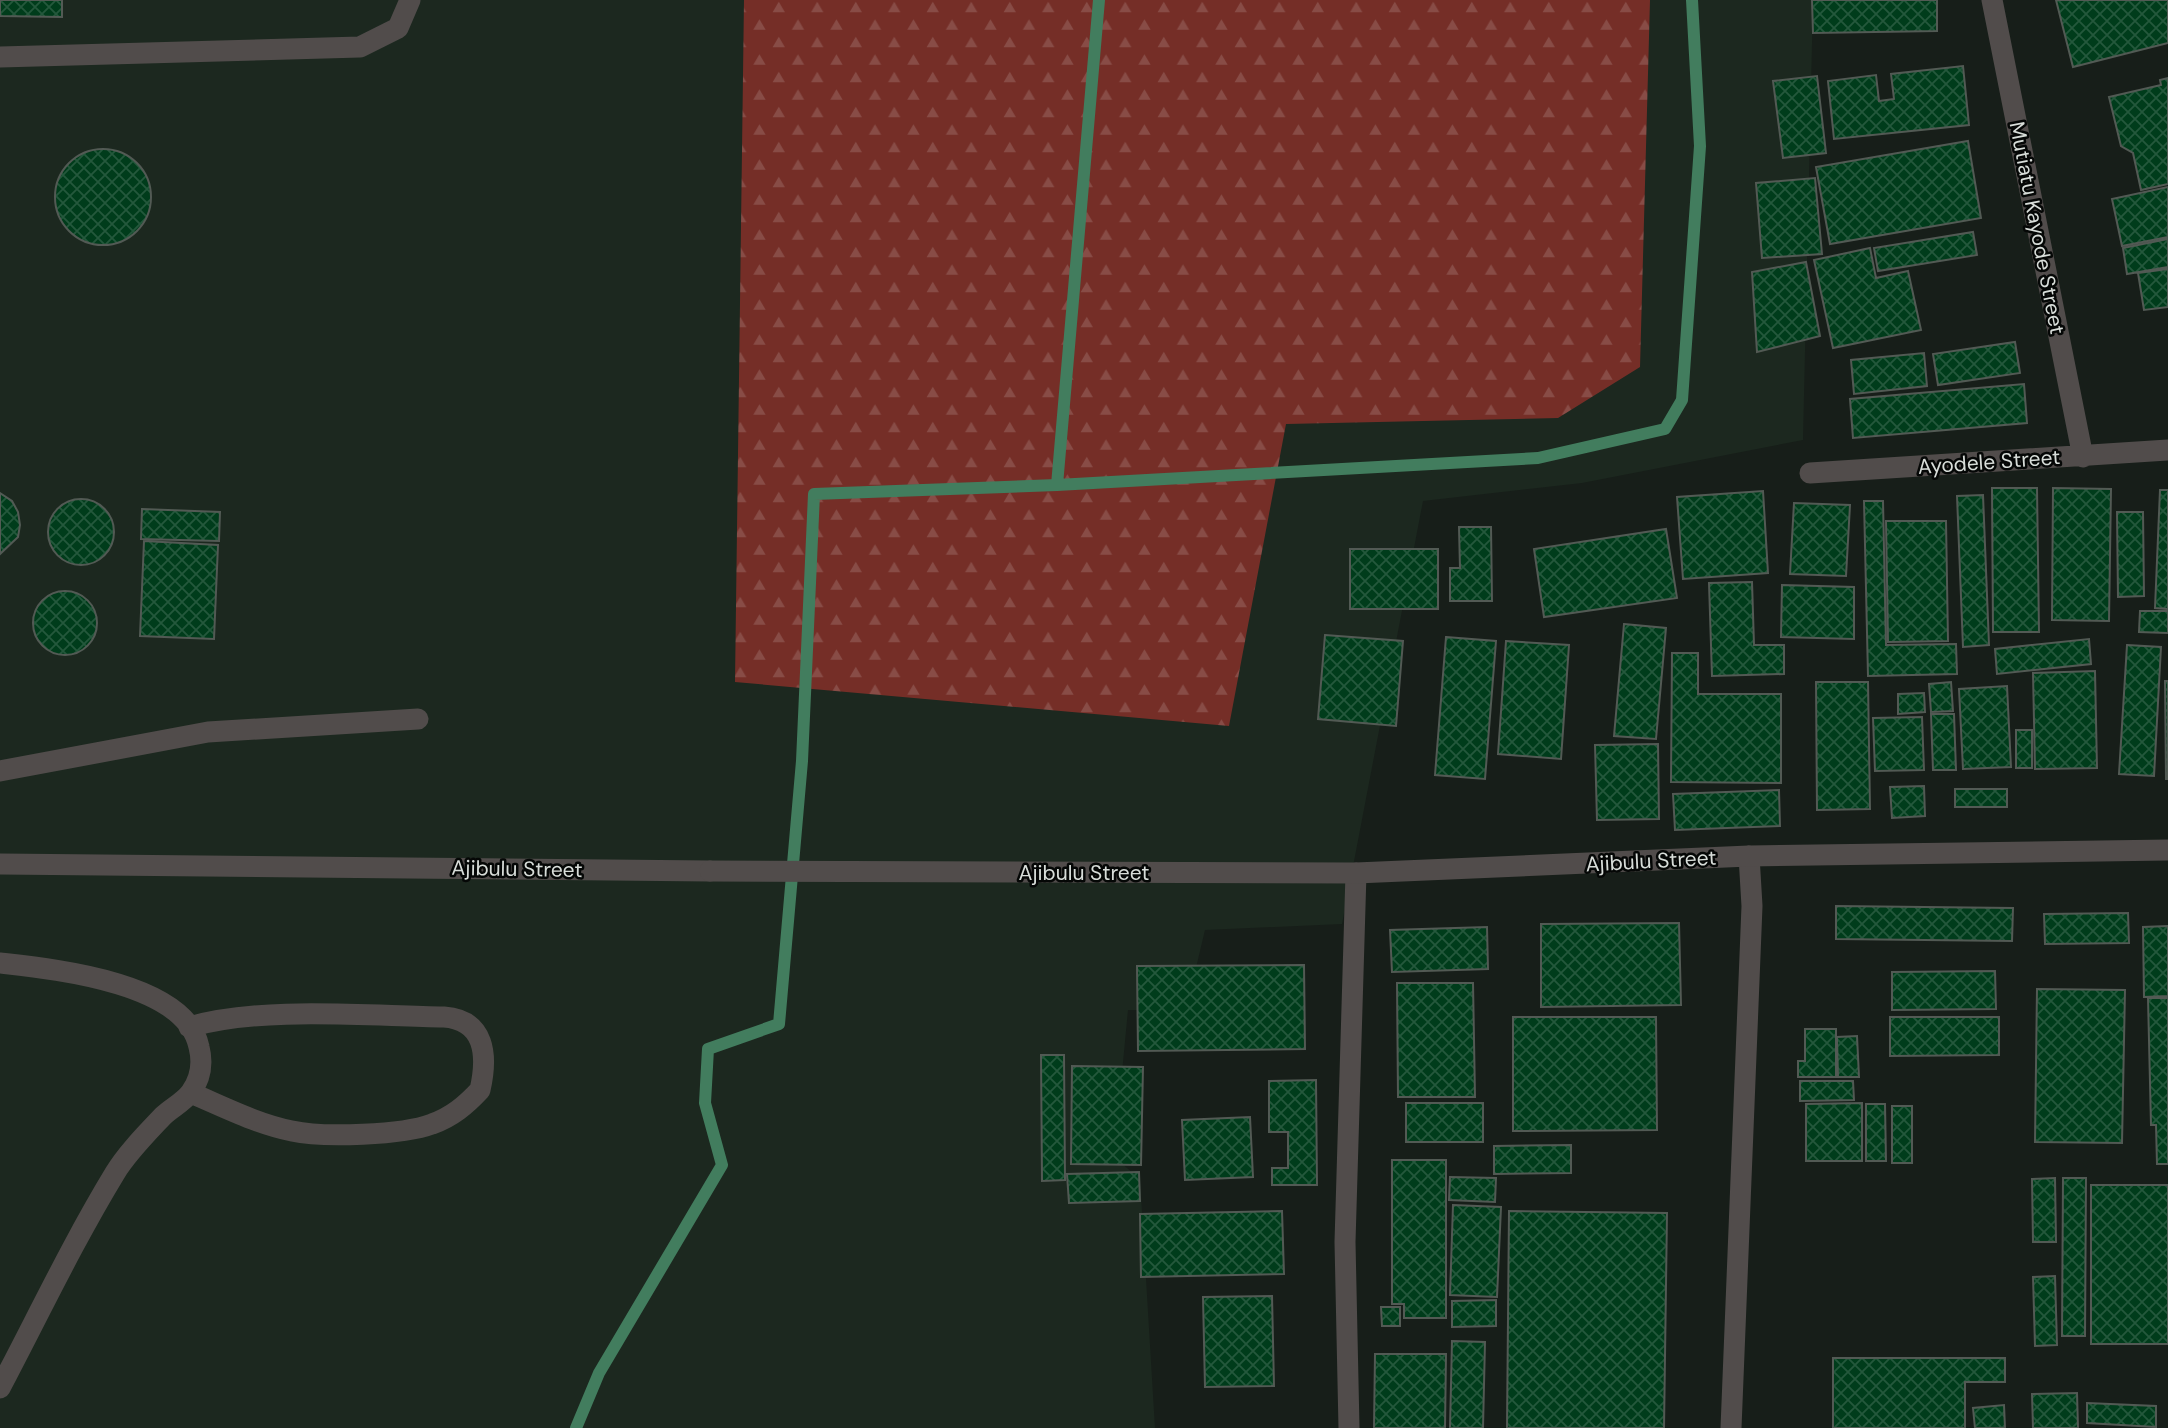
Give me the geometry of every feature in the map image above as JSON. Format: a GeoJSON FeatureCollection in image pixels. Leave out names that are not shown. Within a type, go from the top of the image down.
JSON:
{"type":"FeatureCollection","features":[{"type":"Feature","properties":{"kind":"street"},"geometry":{"type":"LineString","coordinates":[[0,58],[359,47],[398,28],[410,0]]}},
{"type":"Feature","properties":{"kind":"street","name":"Mutiatu Kayode Street"},"geometry":{"type":"LineString","coordinates":[[1992,0],[2083,457]]}},
{"type":"Feature","properties":{"kind":"street","name":"Ayodele Street"},"geometry":{"type":"LineString","coordinates":[[1810,473],[2168,450]]}},
{"type":"Feature","properties":{"kind":"street"},"geometry":{"type":"LineString","coordinates":[[0,771],[208,732],[418,719]]}},
{"type":"Feature","properties":{"kind":"street","name":"Ajibulu Street"},"geometry":{"type":"LineString","coordinates":[[0,864],[1282,874],[1749,856],[2168,850]]}},
{"type":"Feature","properties":{"kind":"street"},"geometry":{"type":"LineString","coordinates":[[1731,1428],[1752,906],[1749,856]]}},
{"type":"Feature","properties":{"kind":"street"},"geometry":{"type":"LineString","coordinates":[[1349,1428],[1345,1242],[1356,873]]}},
{"type":"Feature","properties":{"kind":"street"},"geometry":{"type":"LineString","coordinates":[[0,963],[90,977],[149,994],[182,1017],[198,1039],[201,1056],[201,1071],[191,1093],[164,1115],[117,1170],[0,1388]]}},
{"type":"Feature","properties":{"kind":"street"},"geometry":{"type":"LineString","coordinates":[[189,1027],[216,1019],[260,1016],[444,1017],[460,1018],[470,1023],[482,1045],[480,1090],[458,1112],[430,1125],[330,1135],[293,1132],[257,1122],[191,1093]]}},
{"type":"Feature","properties":{"kind":"shaded area"},"geometry":{"type":"Polygon","coordinates":[[[0,0],[1813,0],[1803,440],[1582,483],[1423,501],[1342,924],[1205,930],[1186,1010],[1128,1010],[1114,1157],[1140,1179],[1155,1428],[0,1428],[0,0]]]}},
{"type":"Feature","properties":{"kind":"green space"},"geometry":{"type":"Polygon","coordinates":[[[744,0],[1650,0],[1640,367],[1558,418],[1286,424],[1229,726],[735,682],[744,0]]]}},
{"type":"Feature","properties":{"kind":"building"},"geometry":{"type":"Polygon","coordinates":[[[0,0],[62,0],[62,17],[0,16],[0,0]]]}},
{"type":"Feature","properties":{"kind":"building"},"geometry":{"type":"Polygon","coordinates":[[[1812,0],[1937,0],[1937,31],[1813,33],[1812,0]]]}},
{"type":"Feature","properties":{"kind":"building"},"geometry":{"type":"Polygon","coordinates":[[[2056,0],[2168,0],[2168,43],[2073,67],[2056,0]]]}},
{"type":"Feature","properties":{"kind":"building"},"geometry":{"type":"Polygon","coordinates":[[[1963,66],[1969,125],[1834,139],[1828,81],[1876,75],[1879,101],[1894,99],[1891,74],[1963,66]]]}},
{"type":"Feature","properties":{"kind":"building"},"geometry":{"type":"Polygon","coordinates":[[[1817,76],[1826,153],[1783,158],[1773,81],[1817,76]]]}},
{"type":"Feature","properties":{"kind":"building"},"geometry":{"type":"Polygon","coordinates":[[[2168,78],[2168,184],[2141,190],[2133,153],[2121,146],[2109,97],[2161,85],[2160,80],[2168,78]]]}},
{"type":"Feature","properties":{"kind":"building"},"geometry":{"type":"Polygon","coordinates":[[[1968,141],[1981,218],[1830,244],[1816,167],[1968,141]]]}},
{"type":"Feature","properties":{"kind":"building"},"geometry":{"type":"Polygon","coordinates":[[[103,149],[121,153],[137,163],[147,179],[151,197],[147,215],[137,231],[121,241],[103,245],[85,241],[69,231],[59,215],[55,197],[59,179],[69,163],[85,153],[103,149]]]}},
{"type":"Feature","properties":{"kind":"building"},"geometry":{"type":"Polygon","coordinates":[[[1815,178],[1822,254],[1762,258],[1756,183],[1815,178]]]}},
{"type":"Feature","properties":{"kind":"building"},"geometry":{"type":"Polygon","coordinates":[[[2168,187],[2168,237],[2122,246],[2112,199],[2168,187]]]}},
{"type":"Feature","properties":{"kind":"building"},"geometry":{"type":"Polygon","coordinates":[[[1973,232],[1977,255],[1878,271],[1874,248],[1973,232]]]}},
{"type":"Feature","properties":{"kind":"building"},"geometry":{"type":"Polygon","coordinates":[[[2168,239],[2168,267],[2127,274],[2123,248],[2168,239]]]}},
{"type":"Feature","properties":{"kind":"building"},"geometry":{"type":"Polygon","coordinates":[[[1870,248],[1876,278],[1908,271],[1921,330],[1833,348],[1814,260],[1870,248]]]}},
{"type":"Feature","properties":{"kind":"building"},"geometry":{"type":"Polygon","coordinates":[[[1806,262],[1820,336],[1757,352],[1752,272],[1806,262]]]}},
{"type":"Feature","properties":{"kind":"building"},"geometry":{"type":"Polygon","coordinates":[[[2168,269],[2168,307],[2144,310],[2138,273],[2168,269]]]}},
{"type":"Feature","properties":{"kind":"building"},"geometry":{"type":"Polygon","coordinates":[[[2015,342],[2020,373],[1938,385],[1933,354],[2015,342]]]}},
{"type":"Feature","properties":{"kind":"building"},"geometry":{"type":"Polygon","coordinates":[[[1924,353],[1927,386],[1854,394],[1851,360],[1924,353]]]}},
{"type":"Feature","properties":{"kind":"building"},"geometry":{"type":"Polygon","coordinates":[[[2024,384],[2027,423],[1853,438],[1850,399],[2024,384]]]}},
{"type":"Feature","properties":{"kind":"building"},"geometry":{"type":"Polygon","coordinates":[[[1992,488],[2037,488],[2039,632],[1993,632],[1992,488]]]}},
{"type":"Feature","properties":{"kind":"building"},"geometry":{"type":"Polygon","coordinates":[[[2053,488],[2111,489],[2109,621],[2052,620],[2053,488]]]}},
{"type":"Feature","properties":{"kind":"building"},"geometry":{"type":"Polygon","coordinates":[[[2160,490],[2168,490],[2168,609],[2155,608],[2160,490]]]}},
{"type":"Feature","properties":{"kind":"building"},"geometry":{"type":"Polygon","coordinates":[[[1763,491],[1768,573],[1683,579],[1677,497],[1763,491]]]}},
{"type":"Feature","properties":{"kind":"building"},"geometry":{"type":"Polygon","coordinates":[[[0,493],[12,501],[18,512],[20,525],[18,537],[0,554],[0,493]]]}},
{"type":"Feature","properties":{"kind":"building"},"geometry":{"type":"Polygon","coordinates":[[[1983,495],[1989,645],[1963,647],[1957,496],[1983,495]]]}},
{"type":"Feature","properties":{"kind":"building"},"geometry":{"type":"Polygon","coordinates":[[[81,499],[94,502],[104,509],[111,519],[114,532],[111,545],[104,555],[94,562],[81,565],[68,562],[58,555],[51,545],[48,532],[51,519],[58,509],[68,502],[81,499]]]}},
{"type":"Feature","properties":{"kind":"building"},"geometry":{"type":"Polygon","coordinates":[[[1864,501],[1883,501],[1886,645],[1956,644],[1957,674],[1868,676],[1864,501]]]}},
{"type":"Feature","properties":{"kind":"building"},"geometry":{"type":"Polygon","coordinates":[[[1794,503],[1850,505],[1846,576],[1790,574],[1794,503]]]}},
{"type":"Feature","properties":{"kind":"building"},"geometry":{"type":"Polygon","coordinates":[[[142,509],[220,512],[219,541],[141,539],[142,509]]]}},
{"type":"Feature","properties":{"kind":"building"},"geometry":{"type":"Polygon","coordinates":[[[2117,512],[2143,512],[2144,596],[2118,597],[2117,512]]]}},
{"type":"Feature","properties":{"kind":"building"},"geometry":{"type":"Polygon","coordinates":[[[1886,521],[1946,521],[1948,641],[1888,642],[1886,521]]]}},
{"type":"Feature","properties":{"kind":"building"},"geometry":{"type":"Polygon","coordinates":[[[1459,527],[1491,527],[1492,601],[1450,601],[1450,568],[1460,568],[1459,527]]]}},
{"type":"Feature","properties":{"kind":"building"},"geometry":{"type":"Polygon","coordinates":[[[1666,529],[1677,598],[1544,617],[1534,549],[1666,529]]]}},
{"type":"Feature","properties":{"kind":"building"},"geometry":{"type":"Polygon","coordinates":[[[144,541],[218,545],[214,639],[140,636],[144,541]]]}},
{"type":"Feature","properties":{"kind":"building"},"geometry":{"type":"Polygon","coordinates":[[[1350,549],[1438,549],[1438,609],[1350,609],[1350,549]]]}},
{"type":"Feature","properties":{"kind":"building"},"geometry":{"type":"Polygon","coordinates":[[[1752,582],[1754,645],[1784,645],[1784,674],[1712,676],[1709,583],[1752,582]]]}},
{"type":"Feature","properties":{"kind":"building"},"geometry":{"type":"Polygon","coordinates":[[[1782,585],[1854,587],[1854,639],[1781,637],[1782,585]]]}},
{"type":"Feature","properties":{"kind":"building"},"geometry":{"type":"Polygon","coordinates":[[[65,591],[77,593],[88,600],[95,611],[95,635],[88,646],[77,653],[65,655],[53,653],[42,646],[35,635],[33,623],[35,611],[42,600],[53,593],[65,591]]]}},
{"type":"Feature","properties":{"kind":"building"},"geometry":{"type":"Polygon","coordinates":[[[2140,611],[2168,611],[2168,633],[2139,632],[2140,611]]]}},
{"type":"Feature","properties":{"kind":"building"},"geometry":{"type":"Polygon","coordinates":[[[1624,624],[1666,628],[1656,739],[1614,736],[1624,624]]]}},
{"type":"Feature","properties":{"kind":"building"},"geometry":{"type":"Polygon","coordinates":[[[1325,635],[1403,641],[1396,726],[1318,719],[1325,635]]]}},
{"type":"Feature","properties":{"kind":"building"},"geometry":{"type":"Polygon","coordinates":[[[1446,637],[1496,641],[1485,779],[1435,775],[1446,637]]]}},
{"type":"Feature","properties":{"kind":"building"},"geometry":{"type":"Polygon","coordinates":[[[2089,639],[2091,664],[1997,674],[1995,649],[2089,639]]]}},
{"type":"Feature","properties":{"kind":"building"},"geometry":{"type":"Polygon","coordinates":[[[1506,641],[1569,645],[1561,759],[1498,754],[1506,641]]]}},
{"type":"Feature","properties":{"kind":"building"},"geometry":{"type":"Polygon","coordinates":[[[2127,645],[2161,647],[2154,776],[2119,774],[2127,645]]]}},
{"type":"Feature","properties":{"kind":"building"},"geometry":{"type":"Polygon","coordinates":[[[1672,653],[1698,653],[1698,694],[1781,694],[1781,783],[1671,782],[1672,653]]]}},
{"type":"Feature","properties":{"kind":"building"},"geometry":{"type":"Polygon","coordinates":[[[2095,671],[2097,768],[2035,769],[2033,673],[2095,671]]]}},
{"type":"Feature","properties":{"kind":"building"},"geometry":{"type":"Polygon","coordinates":[[[2165,681],[2168,681],[2168,779],[2166,779],[2165,681]]]}},
{"type":"Feature","properties":{"kind":"building"},"geometry":{"type":"Polygon","coordinates":[[[1816,682],[1868,682],[1870,809],[1817,810],[1816,682]]]}},
{"type":"Feature","properties":{"kind":"building"},"geometry":{"type":"Polygon","coordinates":[[[1951,682],[1953,711],[1931,712],[1929,684],[1951,682]]]}},
{"type":"Feature","properties":{"kind":"building"},"geometry":{"type":"Polygon","coordinates":[[[2007,686],[2011,767],[1963,769],[1959,689],[2007,686]]]}},
{"type":"Feature","properties":{"kind":"building"},"geometry":{"type":"Polygon","coordinates":[[[1924,693],[1925,712],[1898,714],[1898,694],[1924,693]]]}},
{"type":"Feature","properties":{"kind":"building"},"geometry":{"type":"Polygon","coordinates":[[[1931,714],[1954,714],[1956,770],[1933,770],[1931,714]]]}},
{"type":"Feature","properties":{"kind":"building"},"geometry":{"type":"Polygon","coordinates":[[[1922,717],[1924,770],[1875,771],[1873,718],[1922,717]]]}},
{"type":"Feature","properties":{"kind":"building"},"geometry":{"type":"Polygon","coordinates":[[[2016,730],[2032,730],[2032,768],[2016,768],[2016,730]]]}},
{"type":"Feature","properties":{"kind":"building"},"geometry":{"type":"Polygon","coordinates":[[[1658,744],[1659,819],[1597,820],[1595,745],[1658,744]]]}},
{"type":"Feature","properties":{"kind":"building"},"geometry":{"type":"Polygon","coordinates":[[[1924,786],[1925,816],[1892,818],[1890,787],[1924,786]]]}},
{"type":"Feature","properties":{"kind":"building"},"geometry":{"type":"Polygon","coordinates":[[[1955,789],[2007,789],[2007,807],[1955,807],[1955,789]]]}},
{"type":"Feature","properties":{"kind":"building"},"geometry":{"type":"Polygon","coordinates":[[[1779,790],[1780,826],[1675,830],[1673,794],[1779,790]]]}},
{"type":"Feature","properties":{"kind":"building"},"geometry":{"type":"Polygon","coordinates":[[[1836,906],[2013,908],[2012,941],[1836,939],[1836,906]]]}},
{"type":"Feature","properties":{"kind":"building"},"geometry":{"type":"Polygon","coordinates":[[[2128,913],[2129,943],[2045,944],[2044,914],[2128,913]]]}},
{"type":"Feature","properties":{"kind":"building"},"geometry":{"type":"Polygon","coordinates":[[[1679,923],[1681,1005],[1541,1007],[1541,924],[1679,923]]]}},
{"type":"Feature","properties":{"kind":"building"},"geometry":{"type":"Polygon","coordinates":[[[2168,926],[2168,996],[2144,997],[2143,927],[2168,926]]]}},
{"type":"Feature","properties":{"kind":"building"},"geometry":{"type":"Polygon","coordinates":[[[1487,927],[1488,969],[1392,972],[1390,930],[1487,927]]]}},
{"type":"Feature","properties":{"kind":"building"},"geometry":{"type":"Polygon","coordinates":[[[1304,965],[1305,1049],[1138,1051],[1137,966],[1304,965]]]}},
{"type":"Feature","properties":{"kind":"building"},"geometry":{"type":"Polygon","coordinates":[[[1995,971],[1996,1009],[1892,1010],[1892,972],[1995,971]]]}},
{"type":"Feature","properties":{"kind":"building"},"geometry":{"type":"Polygon","coordinates":[[[1397,983],[1473,983],[1475,1097],[1398,1097],[1397,983]]]}},
{"type":"Feature","properties":{"kind":"building"},"geometry":{"type":"Polygon","coordinates":[[[2037,989],[2125,990],[2122,1143],[2035,1142],[2037,989]]]}},
{"type":"Feature","properties":{"kind":"building"},"geometry":{"type":"Polygon","coordinates":[[[2148,998],[2168,998],[2168,1164],[2157,1164],[2156,1125],[2151,1125],[2148,998]]]}},
{"type":"Feature","properties":{"kind":"building"},"geometry":{"type":"Polygon","coordinates":[[[1513,1017],[1656,1017],[1657,1130],[1513,1131],[1513,1017]]]}},
{"type":"Feature","properties":{"kind":"building"},"geometry":{"type":"Polygon","coordinates":[[[1890,1017],[1999,1017],[1999,1055],[1890,1056],[1890,1017]]]}},
{"type":"Feature","properties":{"kind":"building"},"geometry":{"type":"Polygon","coordinates":[[[1805,1029],[1836,1029],[1836,1077],[1798,1077],[1798,1061],[1805,1061],[1805,1029]]]}},
{"type":"Feature","properties":{"kind":"building"},"geometry":{"type":"Polygon","coordinates":[[[1857,1036],[1859,1077],[1838,1077],[1837,1037],[1857,1036]]]}},
{"type":"Feature","properties":{"kind":"building"},"geometry":{"type":"Polygon","coordinates":[[[1041,1055],[1064,1055],[1065,1180],[1042,1181],[1041,1055]]]}},
{"type":"Feature","properties":{"kind":"building"},"geometry":{"type":"Polygon","coordinates":[[[1072,1066],[1143,1067],[1141,1165],[1071,1164],[1072,1066]]]}},
{"type":"Feature","properties":{"kind":"building"},"geometry":{"type":"Polygon","coordinates":[[[1316,1080],[1317,1185],[1272,1185],[1272,1168],[1288,1168],[1288,1132],[1269,1132],[1269,1081],[1316,1080]]]}},
{"type":"Feature","properties":{"kind":"building"},"geometry":{"type":"Polygon","coordinates":[[[1800,1081],[1853,1081],[1854,1100],[1800,1101],[1800,1081]]]}},
{"type":"Feature","properties":{"kind":"building"},"geometry":{"type":"Polygon","coordinates":[[[1406,1103],[1483,1103],[1483,1142],[1406,1142],[1406,1103]]]}},
{"type":"Feature","properties":{"kind":"building"},"geometry":{"type":"Polygon","coordinates":[[[1862,1103],[1862,1161],[1806,1161],[1806,1104],[1862,1103]]]}},
{"type":"Feature","properties":{"kind":"building"},"geometry":{"type":"Polygon","coordinates":[[[1866,1104],[1885,1104],[1886,1161],[1866,1161],[1866,1104]]]}},
{"type":"Feature","properties":{"kind":"building"},"geometry":{"type":"Polygon","coordinates":[[[1892,1106],[1912,1106],[1912,1163],[1892,1163],[1892,1106]]]}},
{"type":"Feature","properties":{"kind":"building"},"geometry":{"type":"Polygon","coordinates":[[[1250,1117],[1253,1177],[1185,1180],[1182,1120],[1250,1117]]]}},
{"type":"Feature","properties":{"kind":"building"},"geometry":{"type":"Polygon","coordinates":[[[1571,1145],[1571,1173],[1494,1174],[1494,1146],[1571,1145]]]}},
{"type":"Feature","properties":{"kind":"building"},"geometry":{"type":"Polygon","coordinates":[[[1392,1160],[1446,1160],[1446,1318],[1404,1318],[1404,1304],[1392,1304],[1392,1160]]]}},
{"type":"Feature","properties":{"kind":"building"},"geometry":{"type":"Polygon","coordinates":[[[1139,1172],[1140,1201],[1069,1203],[1067,1174],[1139,1172]]]}},
{"type":"Feature","properties":{"kind":"building"},"geometry":{"type":"Polygon","coordinates":[[[1450,1177],[1496,1178],[1495,1202],[1449,1200],[1450,1177]]]}},
{"type":"Feature","properties":{"kind":"building"},"geometry":{"type":"Polygon","coordinates":[[[2055,1178],[2056,1242],[2033,1242],[2032,1179],[2055,1178]]]}},
{"type":"Feature","properties":{"kind":"building"},"geometry":{"type":"Polygon","coordinates":[[[2063,1178],[2086,1178],[2085,1336],[2062,1336],[2063,1178]]]}},
{"type":"Feature","properties":{"kind":"building"},"geometry":{"type":"Polygon","coordinates":[[[2091,1185],[2168,1185],[2168,1344],[2091,1344],[2091,1185]]]}},
{"type":"Feature","properties":{"kind":"building"},"geometry":{"type":"Polygon","coordinates":[[[1453,1205],[1501,1207],[1497,1297],[1450,1295],[1453,1205]]]}},
{"type":"Feature","properties":{"kind":"building"},"geometry":{"type":"Polygon","coordinates":[[[1282,1211],[1284,1274],[1141,1277],[1140,1214],[1282,1211]]]}},
{"type":"Feature","properties":{"kind":"building"},"geometry":{"type":"Polygon","coordinates":[[[1509,1211],[1667,1213],[1664,1428],[1507,1428],[1509,1211]]]}},
{"type":"Feature","properties":{"kind":"building"},"geometry":{"type":"Polygon","coordinates":[[[2055,1276],[2057,1345],[2035,1346],[2033,1277],[2055,1276]]]}},
{"type":"Feature","properties":{"kind":"building"},"geometry":{"type":"Polygon","coordinates":[[[1272,1296],[1274,1386],[1205,1387],[1203,1297],[1272,1296]]]}},
{"type":"Feature","properties":{"kind":"building"},"geometry":{"type":"Polygon","coordinates":[[[1496,1300],[1496,1326],[1452,1327],[1452,1301],[1496,1300]]]}},
{"type":"Feature","properties":{"kind":"building"},"geometry":{"type":"Polygon","coordinates":[[[1381,1307],[1400,1307],[1400,1326],[1382,1326],[1381,1307]]]}},
{"type":"Feature","properties":{"kind":"building"},"geometry":{"type":"Polygon","coordinates":[[[1452,1341],[1485,1342],[1483,1428],[1450,1428],[1452,1341]]]}},
{"type":"Feature","properties":{"kind":"building"},"geometry":{"type":"Polygon","coordinates":[[[1375,1354],[1446,1354],[1445,1428],[1374,1428],[1375,1354]]]}},
{"type":"Feature","properties":{"kind":"building"},"geometry":{"type":"Polygon","coordinates":[[[1833,1358],[2005,1358],[2005,1382],[1965,1382],[1965,1428],[1833,1428],[1833,1358]]]}},
{"type":"Feature","properties":{"kind":"building"},"geometry":{"type":"Polygon","coordinates":[[[2077,1393],[2078,1428],[2033,1428],[2032,1394],[2077,1393]]]}},
{"type":"Feature","properties":{"kind":"building"},"geometry":{"type":"Polygon","coordinates":[[[2087,1403],[2156,1406],[2156,1427],[2087,1423],[2087,1403]]]}},
{"type":"Feature","properties":{"kind":"building"},"geometry":{"type":"Polygon","coordinates":[[[2004,1405],[2005,1428],[1975,1428],[1973,1408],[2004,1405]]]}},
{"type":"Feature","properties":{"kind":"waterway"},"geometry":{"type":"LineString","coordinates":[[1057,485],[1099,0]]}},
{"type":"Feature","properties":{"kind":"waterway"},"geometry":{"type":"LineString","coordinates":[[576,1428],[599,1373],[722,1165],[705,1103],[708,1049],[779,1024],[802,761],[814,494],[1057,485],[1538,458],[1665,429],[1682,400],[1700,146],[1692,0]]}}]}
